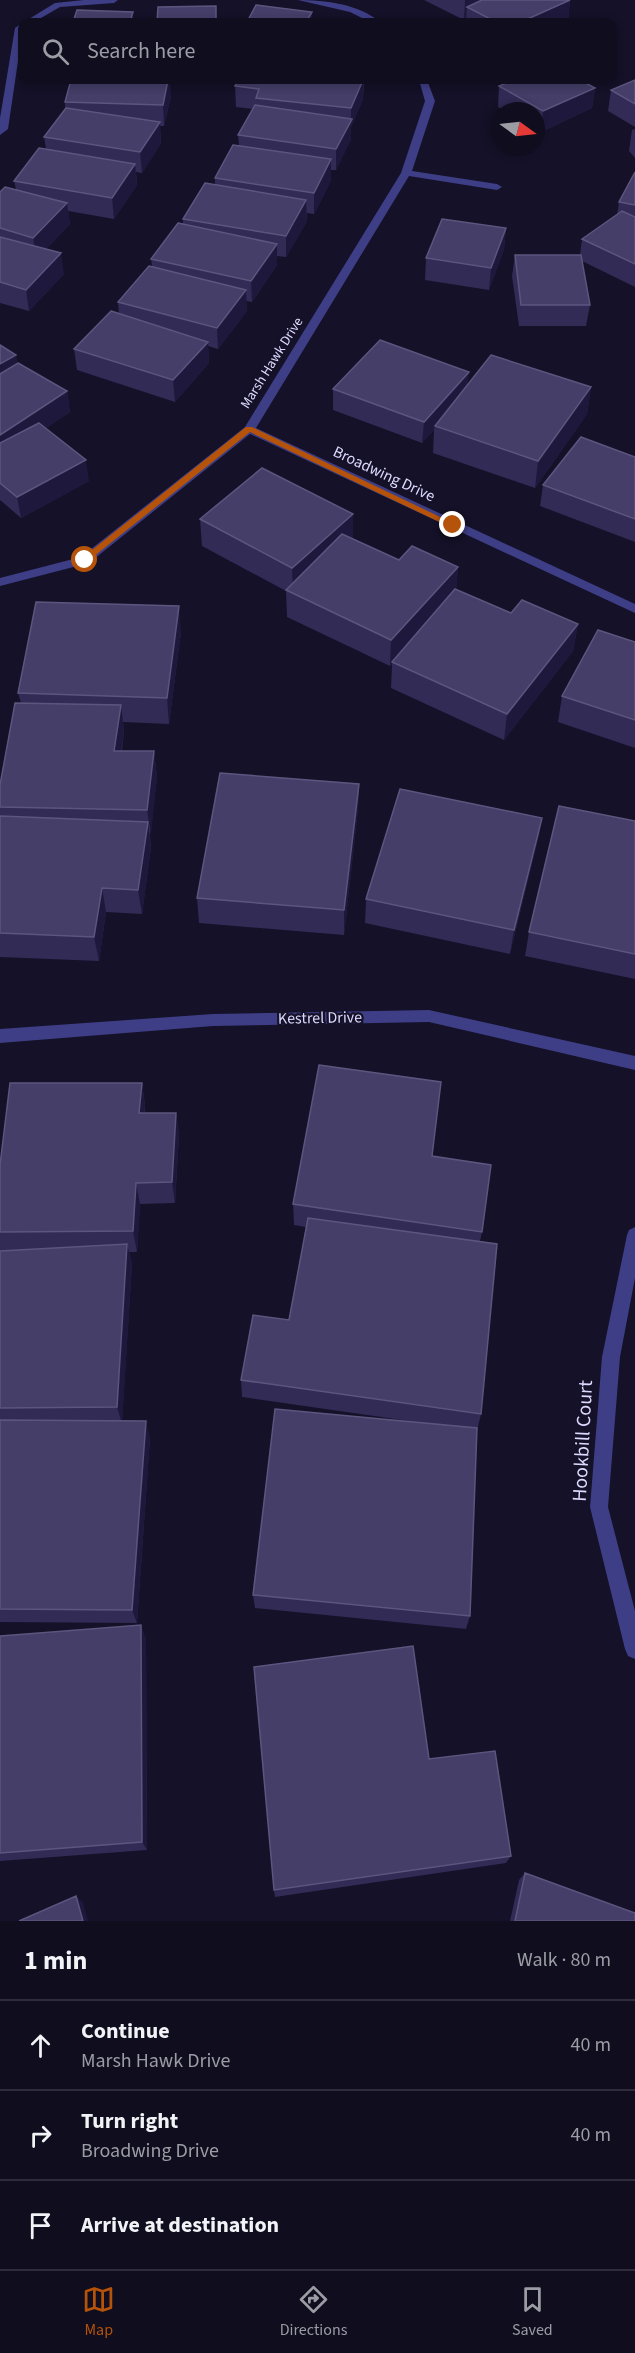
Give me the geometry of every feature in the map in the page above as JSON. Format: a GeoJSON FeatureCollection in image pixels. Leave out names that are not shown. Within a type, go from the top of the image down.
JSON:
{"type":"FeatureCollection","features":[{"type":"Feature","properties":{"kind":"street"},"geometry":{"type":"LineString","coordinates":[[35,18],[58,5],[114,0]]}},
{"type":"Feature","properties":{"kind":"street"},"geometry":{"type":"LineString","coordinates":[[302,0],[353,10],[368,18]]}},
{"type":"Feature","properties":{"kind":"street"},"geometry":{"type":"LineString","coordinates":[[0,132],[3,129],[18,34]]}},
{"type":"Feature","properties":{"kind":"street","name":"Marsh Hawk Drive"},"geometry":{"type":"LineString","coordinates":[[0,582],[85,560],[249,429],[406,173],[430,101],[424,84]]}},
{"type":"Feature","properties":{"kind":"street"},"geometry":{"type":"LineString","coordinates":[[406,173],[497,187]]}},
{"type":"Feature","properties":{"kind":"street","name":"Broadwing Drive"},"geometry":{"type":"LineString","coordinates":[[249,429],[635,609]]}},
{"type":"Feature","properties":{"kind":"street","name":"Kestrel Drive"},"geometry":{"type":"LineString","coordinates":[[0,1036],[213,1020],[429,1016],[635,1063]]}},
{"type":"Feature","properties":{"kind":"street","name":"Hookbill Court"},"geometry":{"type":"LineString","coordinates":[[635,1235],[611,1357],[599,1507],[635,1649]]}},
{"type":"Feature","properties":{"kind":"building"},"geometry":{"type":"Polygon","coordinates":[[[482,0],[570,0],[530,18],[488,18],[467,7],[482,0]]]}},
{"type":"Feature","properties":{"kind":"building"},"geometry":{"type":"Polygon","coordinates":[[[256,5],[312,12],[308,18],[249,18],[256,5]]]}},
{"type":"Feature","properties":{"kind":"building"},"geometry":{"type":"Polygon","coordinates":[[[216,6],[216,18],[157,18],[158,7],[216,6]]]}},
{"type":"Feature","properties":{"kind":"building"},"geometry":{"type":"Polygon","coordinates":[[[77,10],[133,12],[131,18],[74,18],[77,10]]]}},
{"type":"Feature","properties":{"kind":"building"},"geometry":{"type":"Polygon","coordinates":[[[635,80],[635,104],[611,90],[635,80]]]}},
{"type":"Feature","properties":{"kind":"building"},"geometry":{"type":"Polygon","coordinates":[[[70,84],[167,84],[163,105],[65,102],[70,84]]]}},
{"type":"Feature","properties":{"kind":"building"},"geometry":{"type":"Polygon","coordinates":[[[236,84],[361,84],[351,108],[256,98],[259,89],[235,86],[236,84]]]}},
{"type":"Feature","properties":{"kind":"building"},"geometry":{"type":"Polygon","coordinates":[[[504,84],[588,84],[595,88],[545,110],[545,102],[527,102],[499,86],[504,84]]]}},
{"type":"Feature","properties":{"kind":"building"},"geometry":{"type":"Polygon","coordinates":[[[255,105],[352,119],[336,149],[238,135],[255,105]]]}},
{"type":"Feature","properties":{"kind":"building"},"geometry":{"type":"Polygon","coordinates":[[[66,108],[160,122],[140,152],[44,137],[66,108]]]}},
{"type":"Feature","properties":{"kind":"building"},"geometry":{"type":"Polygon","coordinates":[[[233,145],[331,159],[314,193],[215,178],[233,145]]]}},
{"type":"Feature","properties":{"kind":"building"},"geometry":{"type":"Polygon","coordinates":[[[39,148],[135,164],[112,198],[14,181],[39,148]]]}},
{"type":"Feature","properties":{"kind":"building"},"geometry":{"type":"Polygon","coordinates":[[[635,172],[635,205],[619,202],[635,172]]]}},
{"type":"Feature","properties":{"kind":"building"},"geometry":{"type":"Polygon","coordinates":[[[205,183],[306,200],[286,236],[183,219],[205,183]]]}},
{"type":"Feature","properties":{"kind":"building"},"geometry":{"type":"Polygon","coordinates":[[[5,187],[67,203],[33,238],[0,228],[0,192],[5,187]]]}},
{"type":"Feature","properties":{"kind":"building"},"geometry":{"type":"Polygon","coordinates":[[[622,211],[635,217],[635,264],[582,239],[622,211]]]}},
{"type":"Feature","properties":{"kind":"building"},"geometry":{"type":"Polygon","coordinates":[[[442,219],[506,228],[491,268],[426,258],[442,219]]]}},
{"type":"Feature","properties":{"kind":"building"},"geometry":{"type":"Polygon","coordinates":[[[178,223],[277,244],[251,281],[151,259],[178,223]]]}},
{"type":"Feature","properties":{"kind":"building"},"geometry":{"type":"Polygon","coordinates":[[[0,237],[61,253],[26,290],[0,282],[0,237]]]}},
{"type":"Feature","properties":{"kind":"building"},"geometry":{"type":"Polygon","coordinates":[[[515,255],[581,255],[590,305],[521,305],[515,255]]]}},
{"type":"Feature","properties":{"kind":"building"},"geometry":{"type":"Polygon","coordinates":[[[149,266],[246,290],[217,328],[118,302],[149,266]]]}},
{"type":"Feature","properties":{"kind":"building"},"geometry":{"type":"Polygon","coordinates":[[[111,311],[208,342],[173,380],[74,349],[111,311]]]}},
{"type":"Feature","properties":{"kind":"building"},"geometry":{"type":"Polygon","coordinates":[[[380,340],[469,372],[424,422],[333,389],[380,340]]]}},
{"type":"Feature","properties":{"kind":"building"},"geometry":{"type":"Polygon","coordinates":[[[0,345],[16,355],[0,364],[0,345]]]}},
{"type":"Feature","properties":{"kind":"building"},"geometry":{"type":"Polygon","coordinates":[[[491,355],[591,387],[538,461],[435,426],[491,355]]]}},
{"type":"Feature","properties":{"kind":"building"},"geometry":{"type":"Polygon","coordinates":[[[18,363],[67,391],[0,435],[0,374],[18,363]]]}},
{"type":"Feature","properties":{"kind":"building"},"geometry":{"type":"Polygon","coordinates":[[[39,423],[86,460],[17,497],[0,483],[0,443],[39,423]]]}},
{"type":"Feature","properties":{"kind":"building"},"geometry":{"type":"Polygon","coordinates":[[[581,437],[635,457],[635,519],[543,485],[581,437]]]}},
{"type":"Feature","properties":{"kind":"building"},"geometry":{"type":"Polygon","coordinates":[[[262,468],[353,514],[292,568],[200,519],[262,468]]]}},
{"type":"Feature","properties":{"kind":"building"},"geometry":{"type":"Polygon","coordinates":[[[342,534],[399,560],[412,546],[458,567],[391,640],[286,590],[342,534]]]}},
{"type":"Feature","properties":{"kind":"building"},"geometry":{"type":"Polygon","coordinates":[[[455,589],[511,613],[522,600],[578,624],[507,714],[392,662],[455,589]]]}},
{"type":"Feature","properties":{"kind":"building"},"geometry":{"type":"Polygon","coordinates":[[[36,602],[179,606],[167,698],[18,693],[36,602]]]}},
{"type":"Feature","properties":{"kind":"building"},"geometry":{"type":"Polygon","coordinates":[[[598,630],[635,642],[635,720],[562,696],[598,630]]]}},
{"type":"Feature","properties":{"kind":"building"},"geometry":{"type":"Polygon","coordinates":[[[15,703],[121,705],[114,751],[154,751],[147,810],[0,807],[0,785],[15,703]]]}},
{"type":"Feature","properties":{"kind":"building"},"geometry":{"type":"Polygon","coordinates":[[[220,773],[359,784],[344,910],[197,898],[220,773]]]}},
{"type":"Feature","properties":{"kind":"building"},"geometry":{"type":"Polygon","coordinates":[[[400,789],[542,818],[514,930],[366,899],[400,789]]]}},
{"type":"Feature","properties":{"kind":"building"},"geometry":{"type":"Polygon","coordinates":[[[559,806],[635,821],[635,954],[529,932],[559,806]]]}},
{"type":"Feature","properties":{"kind":"building"},"geometry":{"type":"Polygon","coordinates":[[[0,816],[148,822],[138,890],[102,888],[94,937],[0,933],[0,816]]]}},
{"type":"Feature","properties":{"kind":"building"},"geometry":{"type":"Polygon","coordinates":[[[319,1065],[441,1082],[432,1156],[491,1165],[482,1232],[293,1204],[319,1065]]]}},
{"type":"Feature","properties":{"kind":"building"},"geometry":{"type":"Polygon","coordinates":[[[10,1083],[142,1083],[139,1113],[176,1113],[172,1182],[136,1183],[133,1231],[0,1232],[0,1165],[10,1083]]]}},
{"type":"Feature","properties":{"kind":"building"},"geometry":{"type":"Polygon","coordinates":[[[308,1218],[497,1244],[481,1414],[241,1380],[253,1315],[289,1320],[308,1218]]]}},
{"type":"Feature","properties":{"kind":"building"},"geometry":{"type":"Polygon","coordinates":[[[127,1244],[117,1407],[0,1408],[0,1251],[127,1244]]]}},
{"type":"Feature","properties":{"kind":"building"},"geometry":{"type":"Polygon","coordinates":[[[275,1409],[477,1428],[470,1616],[253,1595],[275,1409]]]}},
{"type":"Feature","properties":{"kind":"building"},"geometry":{"type":"Polygon","coordinates":[[[0,1420],[146,1421],[132,1610],[0,1609],[0,1420]]]}},
{"type":"Feature","properties":{"kind":"building"},"geometry":{"type":"Polygon","coordinates":[[[141,1625],[142,1842],[0,1853],[0,1636],[141,1625]]]}},
{"type":"Feature","properties":{"kind":"building"},"geometry":{"type":"Polygon","coordinates":[[[413,1646],[429,1759],[495,1751],[511,1856],[274,1890],[254,1667],[413,1646]]]}},
{"type":"Feature","properties":{"kind":"building"},"geometry":{"type":"Polygon","coordinates":[[[525,1873],[635,1913],[635,1921],[515,1921],[525,1873]]]}},
{"type":"Feature","properties":{"kind":"building"},"geometry":{"type":"Polygon","coordinates":[[[76,1896],[83,1921],[19,1921],[76,1896]]]}},
{"type":"Feature","properties":{"kind":"route"},"geometry":{"type":"LineString","coordinates":[[85,560],[163,495],[249,429],[453,525]]}}]}
